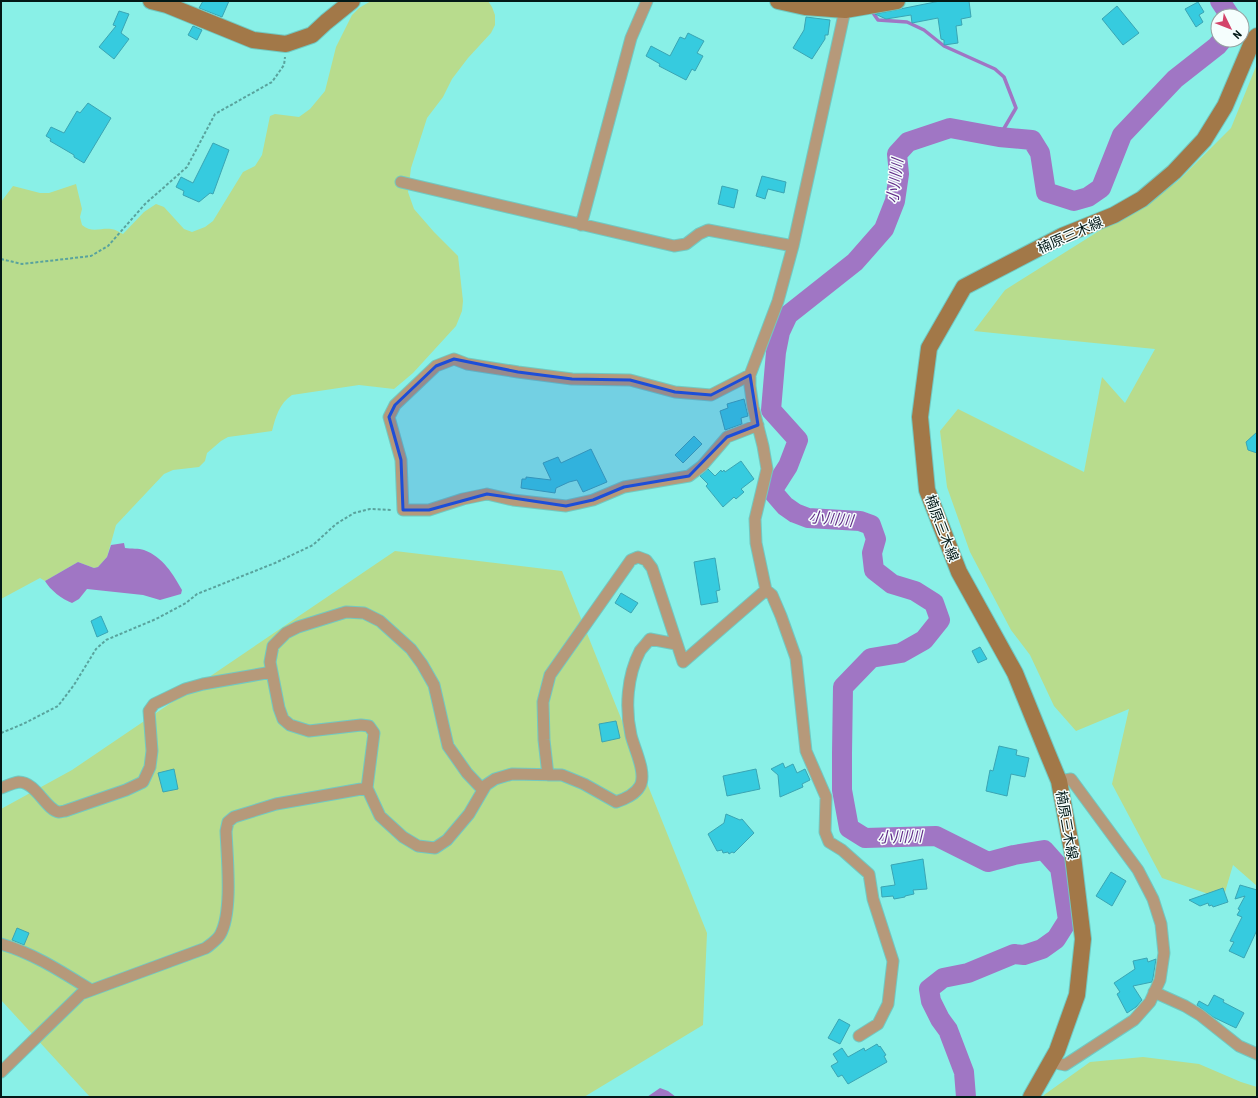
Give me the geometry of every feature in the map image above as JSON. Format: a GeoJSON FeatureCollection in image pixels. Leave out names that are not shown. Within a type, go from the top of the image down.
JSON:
{"type":"FeatureCollection","features":[{"type":"Feature","properties":{"kind":"main road"},"geometry":{"type":"LineString","coordinates":[[151,1],[167,5],[253,40],[286,44],[312,35],[352,1]]}},
{"type":"Feature","properties":{"kind":"main road"},"geometry":{"type":"LineString","coordinates":[[778,1],[805,7],[863,5],[897,1]]}},
{"type":"Feature","properties":{"kind":"main road","name":"楠原三木線"},"geometry":{"type":"LineString","coordinates":[[1031,1097],[1057,1051],[1077,995],[1083,939],[1073,856],[1058,781],[1015,673],[959,572],[927,490],[920,417],[929,348],[964,287],[1062,236],[1114,215],[1142,199],[1174,172],[1204,140],[1225,106],[1253,40],[1257,36]]}},
{"type":"Feature","properties":{"kind":"street"},"geometry":{"type":"LineString","coordinates":[[581,224],[631,38],[647,1]]}},
{"type":"Feature","properties":{"kind":"street"},"geometry":{"type":"LineString","coordinates":[[859,1036],[878,1024],[888,1004],[893,961],[872,898],[868,874],[842,850],[829,842],[825,832],[826,797],[806,751],[796,658],[781,616],[772,596],[766,590],[756,544],[755,519],[768,469],[753,407],[750,375],[778,301],[863,5]]}},
{"type":"Feature","properties":{"kind":"street"},"geometry":{"type":"LineString","coordinates":[[401,182],[674,246],[686,244],[699,234],[708,230],[793,246]]}},
{"type":"Feature","properties":{"kind":"street"},"geometry":{"type":"LineString","coordinates":[[750,375],[711,395],[675,392],[630,380],[572,379],[518,372],[467,364],[454,359],[436,366],[395,405],[390,417],[401,460],[403,510],[429,510],[463,499],[487,494],[513,500],[566,506],[593,500],[624,487],[689,476],[702,466],[727,437],[758,425]]}},
{"type":"Feature","properties":{"kind":"street"},"geometry":{"type":"LineString","coordinates":[[548,774],[544,740],[543,702],[550,675],[631,560],[638,557],[646,560],[652,568],[683,662],[766,590]]}},
{"type":"Feature","properties":{"kind":"street"},"geometry":{"type":"LineString","coordinates":[[483,790],[467,773],[448,746],[434,685],[422,664],[411,649],[380,621],[364,613],[346,612],[298,627],[286,633],[273,646],[270,662],[279,708],[283,719],[290,726],[309,731],[369,726],[374,733],[367,788],[380,816],[403,837],[418,846],[435,848],[447,840],[469,814],[486,785],[495,779],[512,774],[548,774],[562,776],[584,784],[616,802],[628,798],[641,785],[642,772],[631,735],[627,703],[631,675],[641,651],[650,639],[676,644]]}},
{"type":"Feature","properties":{"kind":"street"},"geometry":{"type":"LineString","coordinates":[[1,788],[21,782],[34,788],[58,812],[65,811],[126,790],[143,782],[150,767],[152,751],[149,711],[154,704],[185,689],[203,684],[272,672]]}},
{"type":"Feature","properties":{"kind":"street"},"geometry":{"type":"LineString","coordinates":[[1050,1062],[1065,1065],[1134,1020],[1150,1002],[1160,980],[1164,953],[1161,924],[1154,899],[1138,870],[1094,808],[1071,779],[1058,781]]}},
{"type":"Feature","properties":{"kind":"street"},"geometry":{"type":"LineString","coordinates":[[1,1072],[81,994],[206,948],[220,935],[226,919],[228,885],[226,831],[228,822],[234,817],[276,804],[367,788]]}},
{"type":"Feature","properties":{"kind":"street"},"geometry":{"type":"LineString","coordinates":[[1,944],[28,953],[58,969],[91,990]]}},
{"type":"Feature","properties":{"kind":"street"},"geometry":{"type":"LineString","coordinates":[[1154,992],[1185,1006],[1200,1015],[1239,1046],[1257,1054]]}},
{"type":"Feature","properties":{"kind":"path"},"geometry":{"type":"LineString","coordinates":[[1,259],[22,264],[76,258],[91,256],[108,246],[145,204],[187,167],[216,114],[272,82],[284,65],[286,44]]}},
{"type":"Feature","properties":{"kind":"path"},"geometry":{"type":"LineString","coordinates":[[1,733],[23,724],[58,706],[74,685],[96,649],[106,640],[156,619],[197,594],[275,563],[313,545],[336,524],[354,513],[370,509],[403,510]]}},
{"type":"Feature","properties":{"kind":"highlighted area"},"geometry":{"type":"Polygon","coordinates":[[[454,359],[518,372],[572,379],[630,380],[675,392],[711,395],[750,375],[758,425],[727,437],[689,476],[624,487],[593,500],[566,506],[487,494],[429,510],[403,510],[401,460],[389,417],[395,405],[436,366],[454,359]]]}},
{"type":"Feature","properties":{"kind":"green space"},"geometry":{"type":"Polygon","coordinates":[[[371,1],[488,1],[495,15],[495,25],[491,33],[468,58],[452,79],[443,97],[427,118],[411,168],[408,192],[414,209],[458,256],[463,301],[462,311],[456,326],[413,373],[394,389],[359,385],[292,395],[281,406],[272,431],[228,437],[207,453],[205,461],[199,467],[173,470],[164,474],[116,525],[107,557],[98,567],[94,568],[78,562],[45,581],[40,578],[1,599],[1,202],[13,186],[40,193],[49,193],[76,184],[82,209],[80,217],[82,225],[89,229],[112,229],[123,234],[144,212],[156,204],[164,207],[184,229],[192,232],[205,227],[213,221],[243,172],[255,166],[262,155],[270,116],[275,114],[299,117],[310,109],[325,91],[336,47],[352,15],[359,8],[371,1]]]}},
{"type":"Feature","properties":{"kind":"green space"},"geometry":{"type":"Polygon","coordinates":[[[1257,64],[1257,886],[1233,865],[1223,899],[1162,878],[1112,784],[1129,709],[1076,731],[1054,706],[1030,655],[1011,630],[970,552],[947,487],[940,431],[958,409],[1084,472],[1102,377],[1125,403],[1155,349],[974,331],[1005,290],[1177,182],[1231,128],[1257,64]]]}},
{"type":"Feature","properties":{"kind":"green space"},"geometry":{"type":"Polygon","coordinates":[[[395,551],[562,571],[707,933],[703,1025],[584,1097],[90,1097],[1,1000],[1,809],[72,770],[395,551]]]}},
{"type":"Feature","properties":{"kind":"green space"},"geometry":{"type":"Polygon","coordinates":[[[1143,1057],[1199,1064],[1241,1082],[1257,1087],[1257,1097],[1043,1097],[1090,1062],[1143,1057]]]}},
{"type":"Feature","properties":{"kind":"shaded area"},"geometry":{"type":"Polygon","coordinates":[[[124,543],[125,548],[144,550],[157,557],[167,567],[179,584],[182,590],[181,594],[160,600],[143,595],[87,589],[79,599],[72,603],[57,594],[45,581],[78,562],[94,568],[98,567],[107,557],[111,545],[124,543]]]}},
{"type":"Feature","properties":{"kind":"shaded area"},"geometry":{"type":"Polygon","coordinates":[[[660,1088],[668,1091],[676,1097],[647,1097],[660,1088]]]}},
{"type":"Feature","properties":{"kind":"building"},"geometry":{"type":"Polygon","coordinates":[[[203,1],[229,1],[222,17],[199,8],[203,1]]]}},
{"type":"Feature","properties":{"kind":"building"},"geometry":{"type":"Polygon","coordinates":[[[940,1],[969,1],[971,17],[961,19],[962,25],[956,26],[958,43],[944,45],[944,40],[941,39],[938,18],[912,23],[911,15],[886,19],[875,14],[940,1]]]}},
{"type":"Feature","properties":{"kind":"building"},"geometry":{"type":"Polygon","coordinates":[[[1198,2],[1204,12],[1199,15],[1203,22],[1196,27],[1185,9],[1198,2]]]}},
{"type":"Feature","properties":{"kind":"building"},"geometry":{"type":"Polygon","coordinates":[[[1117,6],[1139,33],[1123,45],[1102,19],[1117,6]]]}},
{"type":"Feature","properties":{"kind":"building"},"geometry":{"type":"Polygon","coordinates":[[[119,11],[129,14],[121,33],[129,39],[114,59],[99,47],[116,26],[113,25],[119,11]]]}},
{"type":"Feature","properties":{"kind":"building"},"geometry":{"type":"Polygon","coordinates":[[[806,17],[830,20],[828,35],[825,35],[825,39],[812,59],[793,48],[804,30],[806,17]]]}},
{"type":"Feature","properties":{"kind":"building"},"geometry":{"type":"Polygon","coordinates":[[[193,26],[202,30],[197,40],[188,35],[193,26]]]}},
{"type":"Feature","properties":{"kind":"building"},"geometry":{"type":"Polygon","coordinates":[[[688,33],[704,41],[697,53],[703,56],[695,71],[692,69],[686,80],[659,66],[660,64],[646,56],[651,46],[670,56],[680,37],[685,39],[688,33]]]}},
{"type":"Feature","properties":{"kind":"building"},"geometry":{"type":"Polygon","coordinates":[[[88,103],[111,118],[84,163],[74,157],[74,155],[50,141],[51,139],[46,136],[51,127],[64,133],[77,111],[80,113],[88,103]]]}},
{"type":"Feature","properties":{"kind":"building"},"geometry":{"type":"Polygon","coordinates":[[[213,143],[229,150],[213,194],[210,193],[199,202],[183,195],[184,191],[176,187],[181,177],[193,183],[213,143]]]}},
{"type":"Feature","properties":{"kind":"building"},"geometry":{"type":"Polygon","coordinates":[[[762,176],[786,182],[784,193],[768,189],[765,199],[756,196],[762,176]]]}},
{"type":"Feature","properties":{"kind":"building"},"geometry":{"type":"Polygon","coordinates":[[[722,186],[738,190],[734,208],[718,204],[722,186]]]}},
{"type":"Feature","properties":{"kind":"building"},"geometry":{"type":"Polygon","coordinates":[[[744,399],[748,416],[741,418],[742,424],[725,430],[720,411],[728,408],[727,404],[744,399]]]}},
{"type":"Feature","properties":{"kind":"building"},"geometry":{"type":"Polygon","coordinates":[[[1257,432],[1257,453],[1248,450],[1246,442],[1257,432]]]}},
{"type":"Feature","properties":{"kind":"building"},"geometry":{"type":"Polygon","coordinates":[[[694,436],[702,444],[683,463],[675,455],[694,436]]]}},
{"type":"Feature","properties":{"kind":"building"},"geometry":{"type":"Polygon","coordinates":[[[591,449],[607,482],[583,492],[577,480],[556,488],[555,493],[521,488],[522,479],[526,479],[526,477],[551,480],[543,463],[558,457],[561,463],[591,449]]]}},
{"type":"Feature","properties":{"kind":"building"},"geometry":{"type":"Polygon","coordinates":[[[741,461],[754,479],[741,489],[744,492],[736,499],[734,497],[723,507],[706,486],[708,484],[700,476],[708,469],[715,476],[721,470],[722,472],[724,470],[725,472],[741,461]]]}},
{"type":"Feature","properties":{"kind":"building"},"geometry":{"type":"Polygon","coordinates":[[[715,558],[720,590],[716,591],[718,602],[701,605],[694,562],[715,558]]]}},
{"type":"Feature","properties":{"kind":"building"},"geometry":{"type":"Polygon","coordinates":[[[621,593],[638,603],[631,613],[615,603],[621,593]]]}},
{"type":"Feature","properties":{"kind":"building"},"geometry":{"type":"Polygon","coordinates":[[[101,616],[108,632],[97,637],[91,621],[101,616]]]}},
{"type":"Feature","properties":{"kind":"building"},"geometry":{"type":"Polygon","coordinates":[[[980,647],[987,659],[978,663],[972,651],[980,647]]]}},
{"type":"Feature","properties":{"kind":"building"},"geometry":{"type":"Polygon","coordinates":[[[616,721],[620,738],[602,742],[599,724],[616,721]]]}},
{"type":"Feature","properties":{"kind":"building"},"geometry":{"type":"Polygon","coordinates":[[[999,746],[1017,750],[1016,755],[1029,758],[1025,777],[1011,774],[1007,796],[986,791],[990,770],[993,771],[999,746]]]}},
{"type":"Feature","properties":{"kind":"building"},"geometry":{"type":"Polygon","coordinates":[[[783,763],[785,768],[793,764],[797,773],[805,769],[810,780],[802,784],[803,787],[780,797],[778,775],[771,769],[783,763]]]}},
{"type":"Feature","properties":{"kind":"building"},"geometry":{"type":"Polygon","coordinates":[[[174,769],[178,789],[163,792],[158,773],[174,769]]]}},
{"type":"Feature","properties":{"kind":"building"},"geometry":{"type":"Polygon","coordinates":[[[756,769],[760,789],[727,796],[723,776],[756,769]]]}},
{"type":"Feature","properties":{"kind":"building"},"geometry":{"type":"Polygon","coordinates":[[[726,814],[740,820],[742,819],[754,833],[734,853],[732,852],[729,854],[728,852],[723,853],[722,850],[717,851],[708,834],[724,823],[726,814]]]}},
{"type":"Feature","properties":{"kind":"building"},"geometry":{"type":"Polygon","coordinates":[[[923,859],[927,889],[913,890],[914,894],[894,899],[893,896],[882,897],[881,887],[895,885],[891,865],[923,859]]]}},
{"type":"Feature","properties":{"kind":"building"},"geometry":{"type":"Polygon","coordinates":[[[1111,872],[1126,881],[1112,906],[1096,896],[1111,872]]]}},
{"type":"Feature","properties":{"kind":"building"},"geometry":{"type":"Polygon","coordinates":[[[1240,885],[1257,890],[1257,930],[1244,958],[1229,951],[1234,942],[1230,941],[1242,917],[1237,915],[1240,910],[1238,909],[1245,896],[1235,899],[1240,885]]]}},
{"type":"Feature","properties":{"kind":"building"},"geometry":{"type":"Polygon","coordinates":[[[1223,888],[1228,902],[1213,907],[1212,905],[1209,906],[1208,903],[1200,906],[1189,900],[1223,888]]]}},
{"type":"Feature","properties":{"kind":"building"},"geometry":{"type":"Polygon","coordinates":[[[17,928],[29,933],[24,945],[12,940],[17,928]]]}},
{"type":"Feature","properties":{"kind":"building"},"geometry":{"type":"Polygon","coordinates":[[[1147,958],[1148,962],[1156,959],[1152,982],[1133,986],[1142,1000],[1136,1007],[1127,1013],[1117,994],[1120,992],[1114,983],[1135,969],[1133,961],[1147,958]]]}},
{"type":"Feature","properties":{"kind":"building"},"geometry":{"type":"Polygon","coordinates":[[[1214,995],[1224,1000],[1223,1002],[1244,1013],[1236,1028],[1213,1017],[1197,1005],[1199,1001],[1208,1006],[1214,995]]]}},
{"type":"Feature","properties":{"kind":"building"},"geometry":{"type":"Polygon","coordinates":[[[839,1019],[850,1025],[840,1044],[828,1038],[839,1019]]]}},
{"type":"Feature","properties":{"kind":"building"},"geometry":{"type":"Polygon","coordinates":[[[877,1044],[886,1055],[884,1056],[887,1062],[848,1084],[842,1075],[838,1077],[831,1066],[838,1062],[833,1054],[842,1048],[848,1057],[864,1048],[865,1051],[877,1044]]]}},
{"type":"Feature","properties":{"kind":"waterway","name":"小川川"},"geometry":{"type":"LineString","coordinates":[[1220,1],[1225,8]]}},
{"type":"Feature","properties":{"kind":"waterway"},"geometry":{"type":"LineString","coordinates":[[871,10],[878,20],[907,22],[924,30],[944,46],[995,69],[1004,77],[1016,108],[999,137]]}},
{"type":"Feature","properties":{"kind":"waterway","name":"小川川"},"geometry":{"type":"LineString","coordinates":[[966,1097],[964,1072],[948,1030],[940,1019],[931,1001],[929,989],[943,978],[968,973],[1014,954],[1024,955],[1042,949],[1056,939],[1068,920],[1060,868],[1044,850],[1014,855],[988,862],[936,836],[865,838],[849,828],[842,790],[843,687],[871,658],[901,653],[924,640],[940,620],[934,603],[915,591],[892,584],[874,570],[872,553],[876,539],[871,525],[860,521],[808,518],[795,513],[785,506],[772,491],[788,466],[798,440],[771,410],[776,352],[780,332],[788,315],[855,262],[884,229],[895,201],[899,174],[897,154],[908,142],[950,128],[999,137],[1032,140],[1040,153],[1046,192],[1074,201],[1088,197],[1101,188],[1122,135],[1175,79],[1214,48]]}}]}
